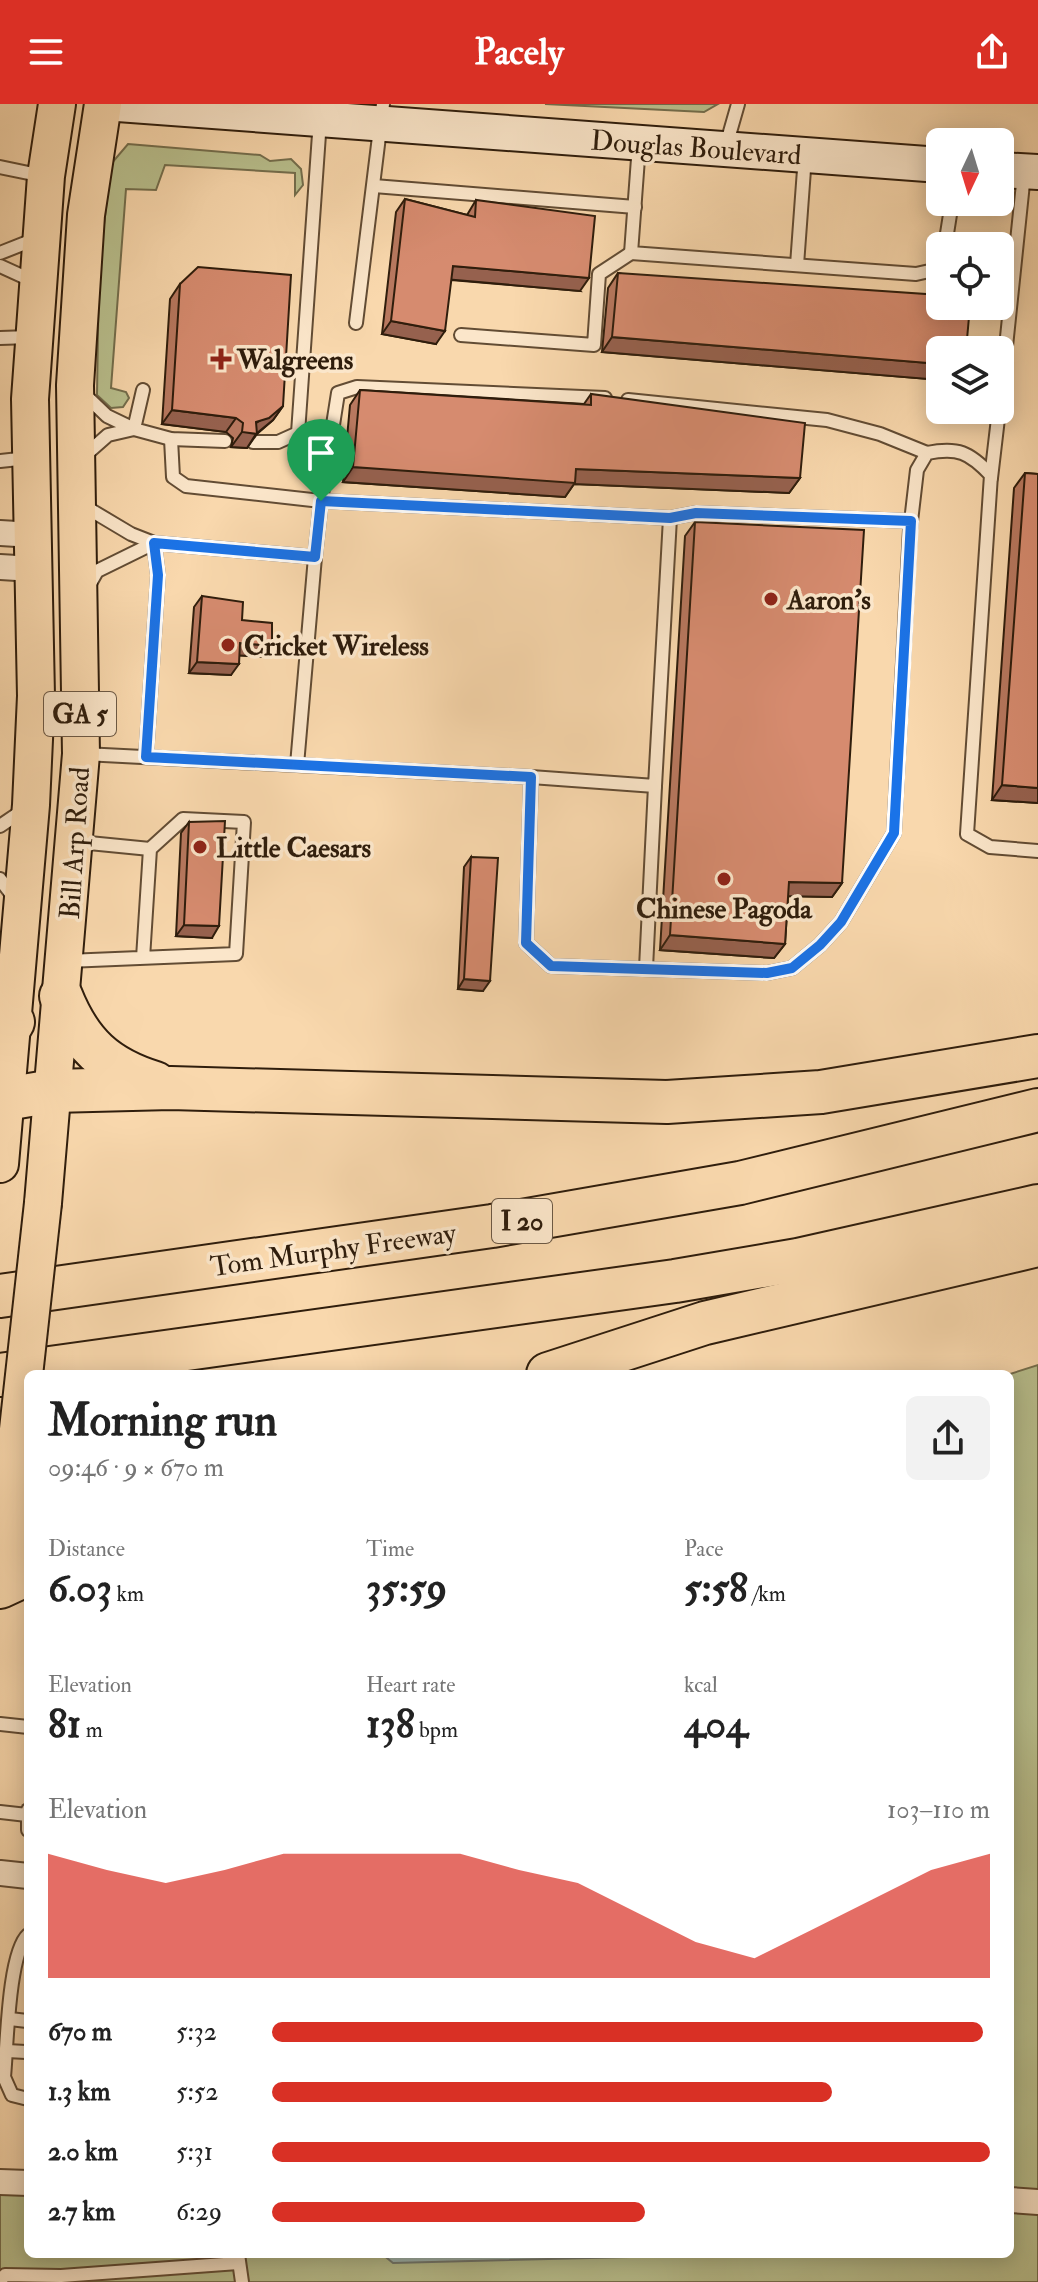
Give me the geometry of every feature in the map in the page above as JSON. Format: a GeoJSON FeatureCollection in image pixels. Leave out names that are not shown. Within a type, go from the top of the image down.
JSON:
{"type":"FeatureCollection","features":[{"type":"Feature","properties":{"kind":"highway"},"geometry":{"type":"LineString","coordinates":[[63,979],[75,1028],[98,1057],[131,1076],[171,1088]]}},
{"type":"Feature","properties":{"kind":"highway"},"geometry":{"type":"LineString","coordinates":[[3,1100],[53,1091],[171,1088],[667,1102],[821,1092],[1038,1056]]}},
{"type":"Feature","properties":{"kind":"highway","name":"Tom Murphy Freeway"},"geometry":{"type":"LineString","coordinates":[[0,1296],[477,1229],[725,1185],[1038,1110]]}},
{"type":"Feature","properties":{"kind":"highway"},"geometry":{"type":"LineString","coordinates":[[36,1370],[690,1279],[828,1254],[1038,1206]]}},
{"type":"Feature","properties":{"kind":"highway"},"geometry":{"type":"LineString","coordinates":[[560,1370],[705,1323],[1038,1245]]}},
{"type":"Feature","properties":{"kind":"highway"},"geometry":{"type":"LineString","coordinates":[[0,1375],[24,1372]]}},
{"type":"Feature","properties":{"kind":"highway"},"geometry":{"type":"LineString","coordinates":[[0,1587],[24,1576]]}},
{"type":"Feature","properties":{"kind":"main road","name":"Bill Arp Road"},"geometry":{"type":"LineString","coordinates":[[0,1164],[6,1032],[22,909],[36,696],[16,551],[16,337],[37,283],[46,176],[57,104]]}},
{"type":"Feature","properties":{"kind":"main road","name":"Bill Arp Road"},"geometry":{"type":"LineString","coordinates":[[25,1370],[43,1203],[81,754],[75,385],[86,215],[103,104]]}},
{"type":"Feature","properties":{"kind":"main road","name":"Douglas Boulevard"},"geometry":{"type":"LineString","coordinates":[[118,104],[320,119],[382,114],[640,143],[926,164]]}},
{"type":"Feature","properties":{"kind":"main road","name":"Bill Arp Road"},"geometry":{"type":"LineString","coordinates":[[0,1580],[11,1537],[12,1484],[24,1375]]}},
{"type":"Feature","properties":{"kind":"street"},"geometry":{"type":"LineString","coordinates":[[0,1873],[24,1876]]}},
{"type":"Feature","properties":{"kind":"street"},"geometry":{"type":"LineString","coordinates":[[0,2182],[24,2183]]}},
{"type":"Feature","properties":{"kind":"street"},"geometry":{"type":"LineString","coordinates":[[1014,2200],[1038,2202]]}},
{"type":"Feature","properties":{"kind":"lane"},"geometry":{"type":"LineString","coordinates":[[725,149],[738,104]]}},
{"type":"Feature","properties":{"kind":"lane"},"geometry":{"type":"LineString","coordinates":[[356,323],[382,114]]}},
{"type":"Feature","properties":{"kind":"lane"},"geometry":{"type":"LineString","coordinates":[[253,442],[278,442],[298,433],[320,119]]}},
{"type":"Feature","properties":{"kind":"lane"},"geometry":{"type":"LineString","coordinates":[[631,253],[640,143]]}},
{"type":"Feature","properties":{"kind":"lane"},"geometry":{"type":"LineString","coordinates":[[797,265],[805,155]]}},
{"type":"Feature","properties":{"kind":"lane"},"geometry":{"type":"LineString","coordinates":[[0,167],[46,176]]}},
{"type":"Feature","properties":{"kind":"lane"},"geometry":{"type":"LineString","coordinates":[[1006,336],[1021,171]]}},
{"type":"Feature","properties":{"kind":"lane"},"geometry":{"type":"LineString","coordinates":[[374,186],[635,207]]}},
{"type":"Feature","properties":{"kind":"lane"},"geometry":{"type":"LineString","coordinates":[[0,253],[41,237]]}},
{"type":"Feature","properties":{"kind":"lane"},"geometry":{"type":"LineString","coordinates":[[461,335],[594,345],[599,274],[631,253],[916,274],[926,272]]}},
{"type":"Feature","properties":{"kind":"lane"},"geometry":{"type":"LineString","coordinates":[[0,266],[37,283]]}},
{"type":"Feature","properties":{"kind":"lane"},"geometry":{"type":"LineString","coordinates":[[75,385],[107,416],[134,429],[171,439],[225,441]]}},
{"type":"Feature","properties":{"kind":"lane"},"geometry":{"type":"LineString","coordinates":[[297,765],[321,501],[338,393],[357,387],[579,395],[827,420],[880,434],[927,453],[952,448],[971,454],[991,475],[991,480]]}},
{"type":"Feature","properties":{"kind":"lane"},"geometry":{"type":"LineString","coordinates":[[134,429],[143,390]]}},
{"type":"Feature","properties":{"kind":"lane"},"geometry":{"type":"LineString","coordinates":[[997,424],[967,834],[990,847],[1038,851]]}},
{"type":"Feature","properties":{"kind":"lane"},"geometry":{"type":"LineString","coordinates":[[134,429],[108,435],[85,454],[78,484],[98,517],[154,543],[315,557]]}},
{"type":"Feature","properties":{"kind":"lane"},"geometry":{"type":"LineString","coordinates":[[171,439],[173,477],[186,486],[321,501],[670,518],[696,513],[911,521]]}},
{"type":"Feature","properties":{"kind":"lane"},"geometry":{"type":"LineString","coordinates":[[531,777],[526,943],[551,966],[767,973],[792,968],[841,922],[894,833],[911,521],[917,470],[927,453]]}},
{"type":"Feature","properties":{"kind":"lane"},"geometry":{"type":"LineString","coordinates":[[646,968],[670,518]]}},
{"type":"Feature","properties":{"kind":"lane"},"geometry":{"type":"LineString","coordinates":[[80,600],[97,571],[154,543]]}},
{"type":"Feature","properties":{"kind":"lane"},"geometry":{"type":"LineString","coordinates":[[146,757],[158,575],[154,543]]}},
{"type":"Feature","properties":{"kind":"lane"},"geometry":{"type":"LineString","coordinates":[[81,754],[655,786]]}},
{"type":"Feature","properties":{"kind":"lane"},"geometry":{"type":"LineString","coordinates":[[0,826],[31,805]]}},
{"type":"Feature","properties":{"kind":"lane"},"geometry":{"type":"LineString","coordinates":[[63,979],[143,958],[236,954],[244,822],[183,819],[150,849],[143,958]]}},
{"type":"Feature","properties":{"kind":"lane"},"geometry":{"type":"LineString","coordinates":[[75,842],[150,849]]}},
{"type":"Feature","properties":{"kind":"lane"},"geometry":{"type":"LineString","coordinates":[[0,879],[22,909]]}},
{"type":"Feature","properties":{"kind":"lane"},"geometry":{"type":"LineString","coordinates":[[0,1724],[24,1727]]}},
{"type":"Feature","properties":{"kind":"lane"},"geometry":{"type":"LineString","coordinates":[[0,1812],[24,1812]]}},
{"type":"Feature","properties":{"kind":"lane"},"geometry":{"type":"LineString","coordinates":[[24,1941],[19,1949],[10,2019],[6,2088],[12,2095],[24,2098]]}},
{"type":"Feature","properties":{"kind":"lane"},"geometry":{"type":"LineString","coordinates":[[14,1987],[24,1988]]}},
{"type":"Feature","properties":{"kind":"lane"},"geometry":{"type":"LineString","coordinates":[[10,2019],[24,2021]]}},
{"type":"Feature","properties":{"kind":"lane"},"geometry":{"type":"LineString","coordinates":[[7,2051],[24,2052]]}},
{"type":"Feature","properties":{"kind":"lane"},"geometry":{"type":"LineString","coordinates":[[0,2281],[5,2275],[61,2276],[238,2258],[242,2282]]}},
{"type":"Feature","properties":{"kind":"green space"},"geometry":{"type":"Polygon","coordinates":[[[545,104],[718,104],[704,112],[545,104]]]}},
{"type":"Feature","properties":{"kind":"green space"},"geometry":{"type":"Polygon","coordinates":[[[128,144],[260,155],[270,161],[291,159],[301,169],[303,185],[295,195],[295,173],[165,165],[156,190],[126,189],[111,388],[126,392],[129,398],[123,407],[111,408],[97,395],[99,268],[111,164],[128,144]]]}},
{"type":"Feature","properties":{"kind":"green space"},"geometry":{"type":"Polygon","coordinates":[[[1038,1365],[1038,2282],[0,2282],[0,2182],[24,2183],[24,2258],[1014,2258],[1014,1373],[1038,1365]]]}},
{"type":"Feature","properties":{"kind":"water"},"geometry":{"type":"Polygon","coordinates":[[[387,2258],[592,2258],[393,2263],[387,2258]]]}},
{"type":"Feature","properties":{"kind":"building"},"geometry":{"type":"Polygon","coordinates":[[[405,199],[475,217],[476,200],[595,216],[589,278],[453,266],[445,331],[391,321],[405,199]]]}},
{"type":"Feature","properties":{"kind":"building","name":"Walgreens"},"geometry":{"type":"Polygon","coordinates":[[[198,267],[291,275],[283,406],[269,418],[256,422],[257,434],[242,432],[243,423],[236,418],[172,410],[180,284],[198,267]]]}},
{"type":"Feature","properties":{"kind":"building"},"geometry":{"type":"Polygon","coordinates":[[[618,273],[926,294],[926,320],[969,320],[967,336],[926,336],[926,363],[612,337],[618,273]]]}},
{"type":"Feature","properties":{"kind":"building"},"geometry":{"type":"Polygon","coordinates":[[[360,390],[591,405],[591,394],[805,423],[800,478],[576,469],[575,483],[353,467],[360,390]]]}},
{"type":"Feature","properties":{"kind":"building"},"geometry":{"type":"Polygon","coordinates":[[[1025,473],[1038,474],[1038,788],[1002,785],[1025,473]]]}},
{"type":"Feature","properties":{"kind":"building"},"geometry":{"type":"Polygon","coordinates":[[[695,522],[864,530],[842,883],[789,882],[785,944],[670,935],[695,522]]]}},
{"type":"Feature","properties":{"kind":"building","name":"Cricket Wireless"},"geometry":{"type":"Polygon","coordinates":[[[202,596],[243,602],[242,620],[272,623],[272,646],[240,643],[239,664],[197,662],[202,596]]]}},
{"type":"Feature","properties":{"kind":"building"},"geometry":{"type":"Polygon","coordinates":[[[225,821],[219,926],[184,925],[189,822],[225,821]]]}},
{"type":"Feature","properties":{"kind":"building"},"geometry":{"type":"Polygon","coordinates":[[[471,857],[498,858],[490,981],[464,979],[471,857]]]}},
{"type":"Feature","properties":{"kind":"place","name":"Walgreens"},"geometry":{"type":"Point","coordinates":[221,359]}},
{"type":"Feature","properties":{"kind":"place","name":"Aaron's"},"geometry":{"type":"Point","coordinates":[771,599]}},
{"type":"Feature","properties":{"kind":"place","name":"Cricket Wireless"},"geometry":{"type":"Point","coordinates":[228,645]}},
{"type":"Feature","properties":{"kind":"place","name":"Little Caesars"},"geometry":{"type":"Point","coordinates":[200,847]}},
{"type":"Feature","properties":{"kind":"place","name":"Chinese Pagoda"},"geometry":{"type":"Point","coordinates":[724,879]}},
{"type":"Feature","properties":{"kind":"route"},"geometry":{"type":"LineString","coordinates":[[321,501],[670,518],[696,513],[911,521],[894,833],[841,922],[792,968],[767,973],[551,966],[526,943],[531,777],[146,757],[158,575],[154,543],[315,557],[321,501]]}}]}
